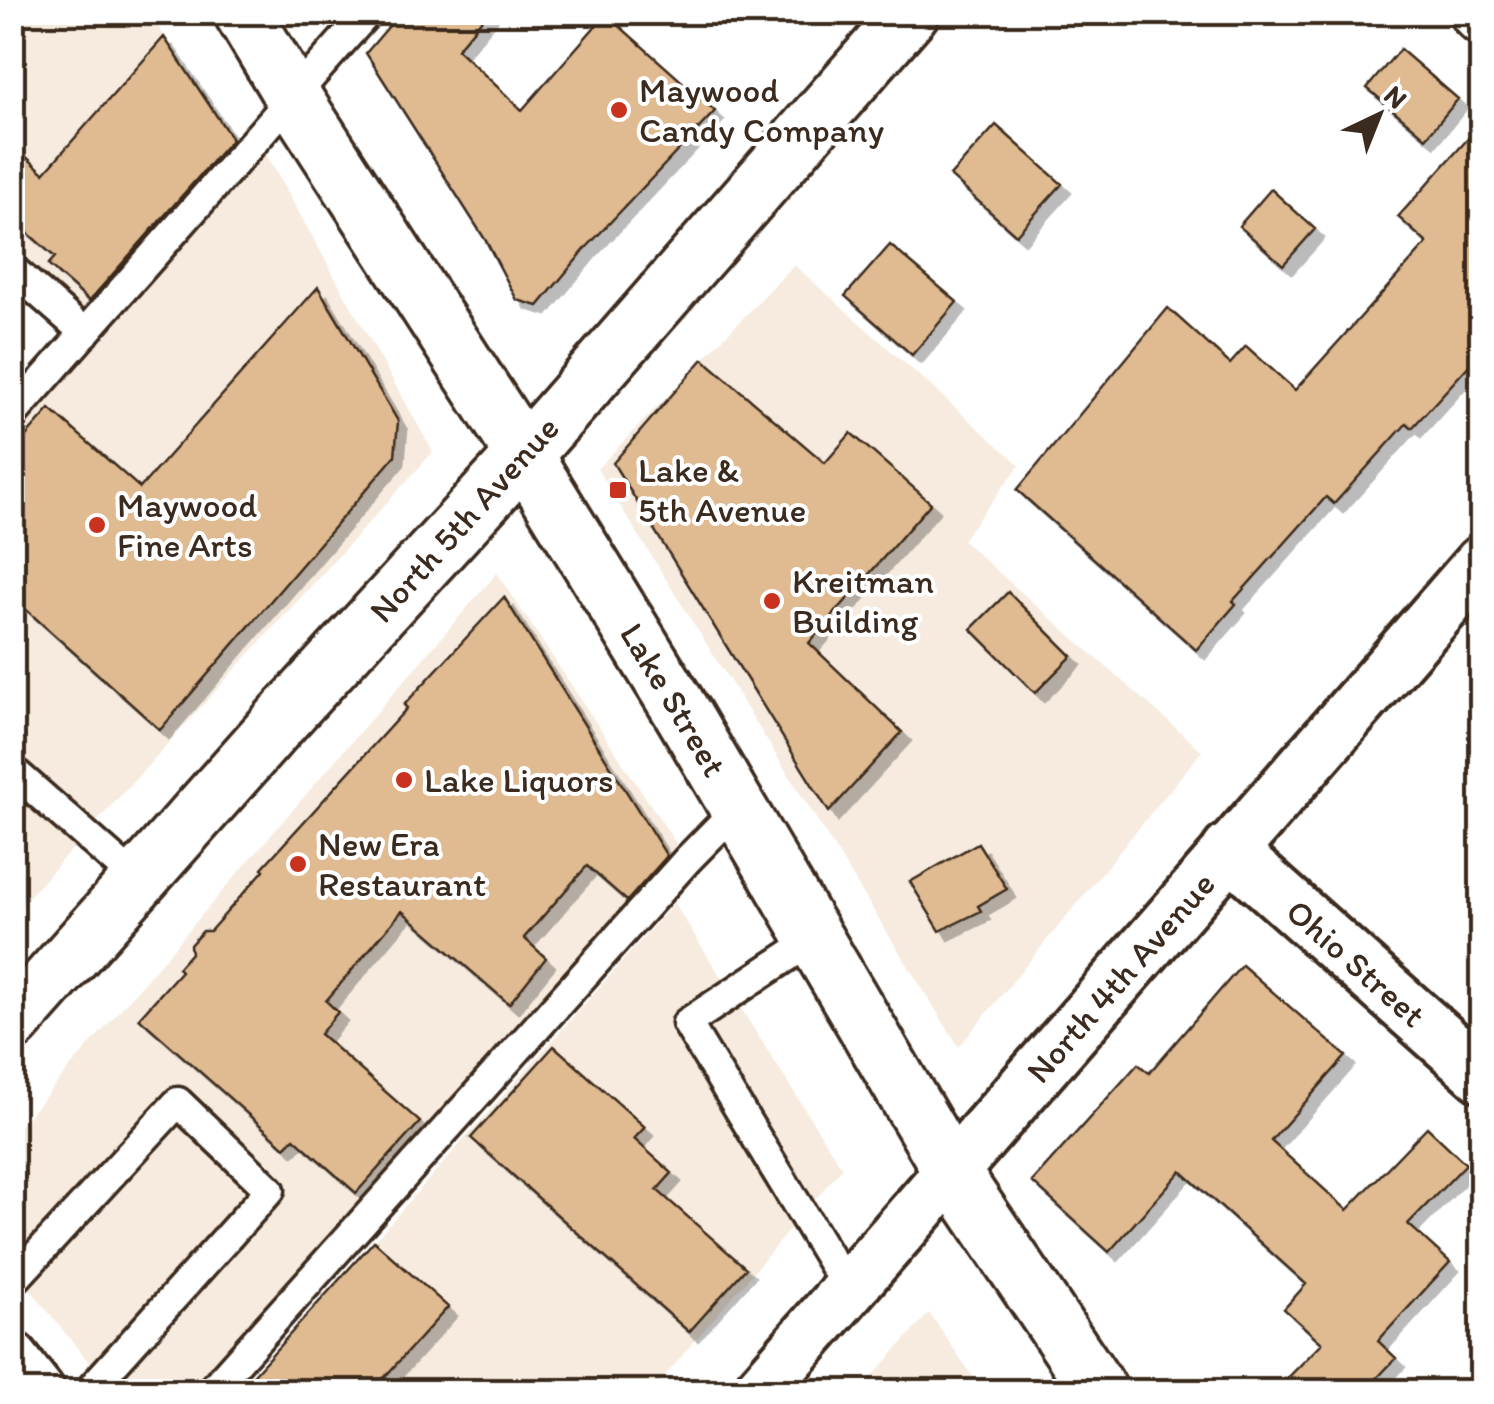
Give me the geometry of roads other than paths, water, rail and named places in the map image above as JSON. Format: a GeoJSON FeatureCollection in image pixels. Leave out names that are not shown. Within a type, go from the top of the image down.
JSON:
{"type":"FeatureCollection","features":[{"type":"Feature","properties":{"kind":"main road","name":"Lake Street"},"geometry":{"type":"LineString","coordinates":[[242,12],[524,455],[738,808],[950,1170],[1100,1392]]}},
{"type":"Feature","properties":{"kind":"main road","name":"North 5th Avenue"},"geometry":{"type":"LineString","coordinates":[[12,1023],[524,455],[911,12]]}},
{"type":"Feature","properties":{"kind":"street"},"geometry":{"type":"LineString","coordinates":[[1476,12],[1482,18]]}},
{"type":"Feature","properties":{"kind":"street","name":"North 4th Avenue"},"geometry":{"type":"LineString","coordinates":[[759,1392],[1482,562]]}},
{"type":"Feature","properties":{"kind":"street","name":"Ohio Street"},"geometry":{"type":"LineString","coordinates":[[1230,850],[1482,1075]]}},
{"type":"Feature","properties":{"kind":"street"},"geometry":{"type":"LineString","coordinates":[[12,1359],[38,1392]]}},
{"type":"Feature","properties":{"kind":"lane"},"geometry":{"type":"LineString","coordinates":[[12,415],[368,12]]}},
{"type":"Feature","properties":{"kind":"lane"},"geometry":{"type":"LineString","coordinates":[[12,269],[85,333]]}},
{"type":"Feature","properties":{"kind":"lane"},"geometry":{"type":"LineString","coordinates":[[12,770],[138,881]]}},
{"type":"Feature","properties":{"kind":"lane"},"geometry":{"type":"LineString","coordinates":[[210,1392],[661,888],[738,808]]}},
{"type":"Feature","properties":{"kind":"lane"},"geometry":{"type":"LineString","coordinates":[[814,939],[688,1023],[848,1289]]}},
{"type":"Feature","properties":{"kind":"lane"},"geometry":{"type":"LineString","coordinates":[[12,1282],[178,1102],[270,1190],[88,1392]]}},
{"type":"Feature","properties":{"kind":"place","name":"Maywood Candy Company"},"geometry":{"type":"Point","coordinates":[619,110]}},
{"type":"Feature","properties":{"kind":"place","name":"Lake & 5th Avenue"},"geometry":{"type":"Point","coordinates":[618,490]}},
{"type":"Feature","properties":{"kind":"place","name":"Maywood Fine Arts"},"geometry":{"type":"Point","coordinates":[97,525]}},
{"type":"Feature","properties":{"kind":"place","name":"Kreitman Building"},"geometry":{"type":"Point","coordinates":[772,601]}},
{"type":"Feature","properties":{"kind":"place","name":"Lake Liquors"},"geometry":{"type":"Point","coordinates":[404,780]}},
{"type":"Feature","properties":{"kind":"place","name":"New Era Restaurant"},"geometry":{"type":"Point","coordinates":[298,864]}}]}
